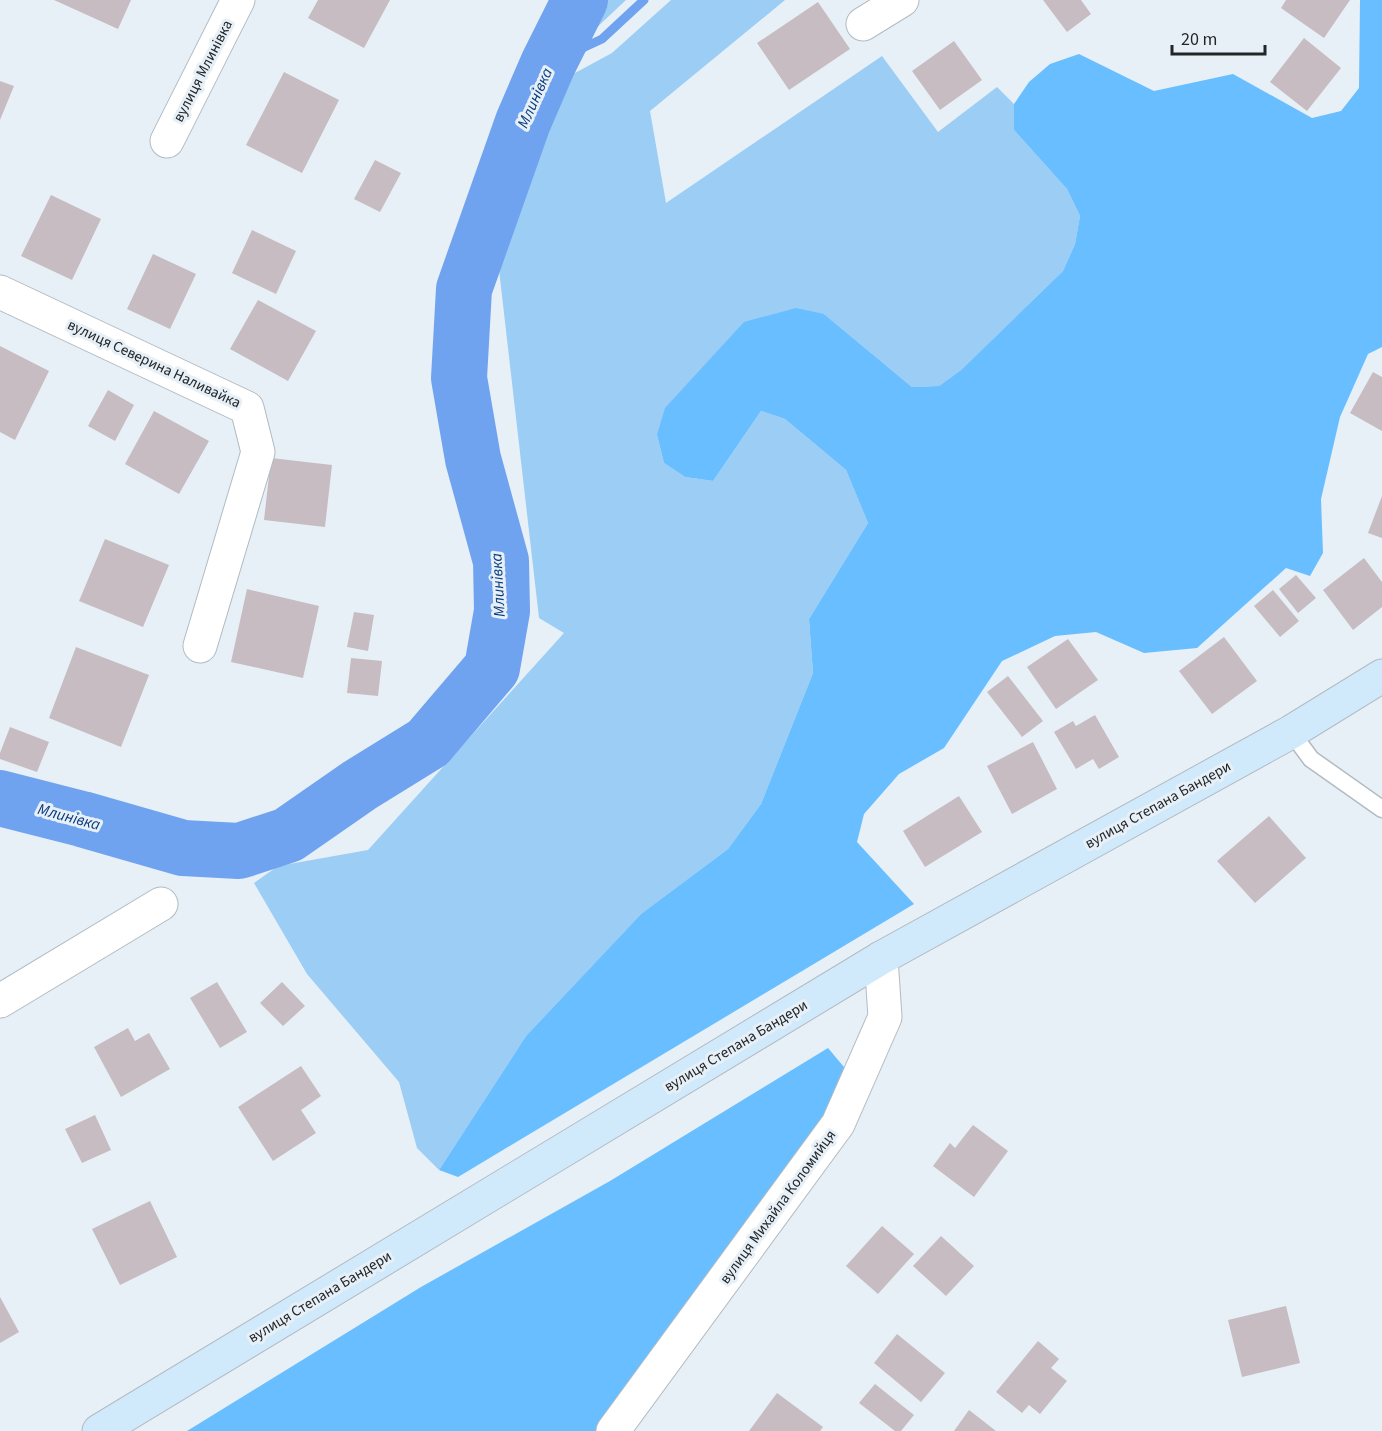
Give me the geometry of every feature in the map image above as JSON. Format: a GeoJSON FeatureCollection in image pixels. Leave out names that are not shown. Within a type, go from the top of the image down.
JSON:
{"type":"FeatureCollection","features":[{"type":"Feature","properties":{"kind":"main road","name":"вулиця Степана Бандери"},"geometry":{"type":"LineString","coordinates":[[99,1431],[881,958],[1291,732],[1382,676]]}},
{"type":"Feature","properties":{"kind":"street","name":"вулиця Млинівка"},"geometry":{"type":"LineString","coordinates":[[167,141],[238,0]]}},
{"type":"Feature","properties":{"kind":"street"},"geometry":{"type":"LineString","coordinates":[[863,24],[902,0]]}},
{"type":"Feature","properties":{"kind":"street","name":"вулиця Северина Наливайка"},"geometry":{"type":"LineString","coordinates":[[0,292],[247,408],[258,452],[200,646]]}},
{"type":"Feature","properties":{"kind":"street"},"geometry":{"type":"LineString","coordinates":[[0,1001],[161,904]]}},
{"type":"Feature","properties":{"kind":"street","name":"вулиця Михайла Коломийця"},"geometry":{"type":"LineString","coordinates":[[613,1431],[838,1124],[885,1017],[881,958]]}},
{"type":"Feature","properties":{"kind":"lane"},"geometry":{"type":"LineString","coordinates":[[1291,732],[1311,759],[1382,809]]}},
{"type":"Feature","properties":{"kind":"shaded area"},"geometry":{"type":"Polygon","coordinates":[[[597,0],[626,0],[593,31],[582,33],[597,0]]]}},
{"type":"Feature","properties":{"kind":"shaded area"},"geometry":{"type":"Polygon","coordinates":[[[671,0],[785,0],[650,111],[666,203],[882,56],[938,132],[997,87],[1014,104],[1014,130],[1067,189],[1080,216],[1075,244],[1063,271],[961,370],[939,386],[912,387],[824,314],[657,435],[664,463],[685,477],[713,481],[761,411],[785,419],[846,470],[868,523],[809,619],[813,673],[761,804],[728,849],[641,914],[526,1036],[439,1170],[417,1148],[399,1082],[307,974],[254,883],[278,866],[368,850],[564,633],[539,618],[498,261],[562,80],[612,53],[671,0]]]}},
{"type":"Feature","properties":{"kind":"shaded area"},"geometry":{"type":"Polygon","coordinates":[[[1360,0],[1382,0],[1382,347],[1368,354],[1340,417],[1321,499],[1323,553],[1310,576],[1286,568],[1197,648],[1144,653],[1096,632],[1055,636],[1002,661],[944,748],[899,774],[864,814],[857,842],[914,904],[458,1177],[439,1170],[526,1036],[641,914],[728,849],[761,804],[813,673],[809,619],[868,523],[846,470],[785,419],[761,411],[713,481],[685,477],[664,463],[657,435],[665,408],[744,322],[796,308],[824,314],[912,387],[939,386],[961,370],[1063,271],[1075,244],[1080,216],[1067,189],[1014,130],[1014,104],[1029,82],[1050,64],[1079,54],[1154,91],[1233,74],[1312,118],[1341,111],[1359,88],[1360,0]]]}},
{"type":"Feature","properties":{"kind":"shaded area"},"geometry":{"type":"Polygon","coordinates":[[[828,1048],[854,1079],[604,1431],[187,1431],[421,1287],[610,1181],[828,1048]]]}},
{"type":"Feature","properties":{"kind":"building"},"geometry":{"type":"Polygon","coordinates":[[[54,0],[131,0],[118,29],[54,0]]]}},
{"type":"Feature","properties":{"kind":"building"},"geometry":{"type":"Polygon","coordinates":[[[318,0],[390,0],[364,48],[308,18],[318,0]]]}},
{"type":"Feature","properties":{"kind":"building"},"geometry":{"type":"Polygon","coordinates":[[[1043,0],[1081,0],[1091,14],[1067,32],[1043,0]]]}},
{"type":"Feature","properties":{"kind":"building"},"geometry":{"type":"Polygon","coordinates":[[[1286,0],[1350,0],[1324,38],[1281,8],[1286,0]]]}},
{"type":"Feature","properties":{"kind":"building"},"geometry":{"type":"Polygon","coordinates":[[[818,2],[850,49],[789,90],[757,43],[818,2]]]}},
{"type":"Feature","properties":{"kind":"building"},"geometry":{"type":"Polygon","coordinates":[[[1304,38],[1341,68],[1307,111],[1270,82],[1304,38]]]}},
{"type":"Feature","properties":{"kind":"building"},"geometry":{"type":"Polygon","coordinates":[[[954,41],[982,80],[940,110],[912,71],[954,41]]]}},
{"type":"Feature","properties":{"kind":"building"},"geometry":{"type":"Polygon","coordinates":[[[284,72],[339,100],[302,173],[246,145],[284,72]]]}},
{"type":"Feature","properties":{"kind":"building"},"geometry":{"type":"Polygon","coordinates":[[[0,81],[14,86],[0,120],[0,81]]]}},
{"type":"Feature","properties":{"kind":"building"},"geometry":{"type":"Polygon","coordinates":[[[375,160],[401,173],[380,212],[354,199],[375,160]]]}},
{"type":"Feature","properties":{"kind":"building"},"geometry":{"type":"Polygon","coordinates":[[[51,195],[101,219],[72,280],[21,256],[51,195]]]}},
{"type":"Feature","properties":{"kind":"building"},"geometry":{"type":"Polygon","coordinates":[[[252,230],[296,251],[276,294],[232,273],[252,230]]]}},
{"type":"Feature","properties":{"kind":"building"},"geometry":{"type":"Polygon","coordinates":[[[153,254],[196,274],[170,329],[127,309],[153,254]]]}},
{"type":"Feature","properties":{"kind":"building"},"geometry":{"type":"Polygon","coordinates":[[[258,300],[316,331],[288,381],[230,349],[258,300]]]}},
{"type":"Feature","properties":{"kind":"building"},"geometry":{"type":"Polygon","coordinates":[[[0,346],[49,371],[15,440],[0,432],[0,346]]]}},
{"type":"Feature","properties":{"kind":"building"},"geometry":{"type":"Polygon","coordinates":[[[1373,372],[1382,377],[1382,431],[1350,413],[1373,372]]]}},
{"type":"Feature","properties":{"kind":"building"},"geometry":{"type":"Polygon","coordinates":[[[108,390],[134,405],[115,441],[88,426],[108,390]]]}},
{"type":"Feature","properties":{"kind":"building"},"geometry":{"type":"Polygon","coordinates":[[[154,411],[209,441],[179,494],[125,464],[154,411]]]}},
{"type":"Feature","properties":{"kind":"building"},"geometry":{"type":"Polygon","coordinates":[[[271,458],[332,465],[325,527],[264,520],[271,458]]]}},
{"type":"Feature","properties":{"kind":"building"},"geometry":{"type":"Polygon","coordinates":[[[1382,496],[1382,538],[1368,533],[1382,496]]]}},
{"type":"Feature","properties":{"kind":"building"},"geometry":{"type":"Polygon","coordinates":[[[105,539],[169,565],[143,627],[79,601],[105,539]]]}},
{"type":"Feature","properties":{"kind":"building"},"geometry":{"type":"Polygon","coordinates":[[[1364,558],[1382,582],[1382,607],[1353,630],[1323,590],[1364,558]]]}},
{"type":"Feature","properties":{"kind":"building"},"geometry":{"type":"Polygon","coordinates":[[[1296,575],[1316,598],[1298,613],[1279,589],[1296,575]]]}},
{"type":"Feature","properties":{"kind":"building"},"geometry":{"type":"Polygon","coordinates":[[[247,589],[319,606],[303,678],[231,662],[247,589]]]}},
{"type":"Feature","properties":{"kind":"building"},"geometry":{"type":"Polygon","coordinates":[[[1273,590],[1299,621],[1280,637],[1254,606],[1273,590]]]}},
{"type":"Feature","properties":{"kind":"building"},"geometry":{"type":"Polygon","coordinates":[[[354,612],[374,615],[368,651],[347,647],[354,612]]]}},
{"type":"Feature","properties":{"kind":"building"},"geometry":{"type":"Polygon","coordinates":[[[1224,637],[1257,681],[1212,714],[1179,671],[1224,637]]]}},
{"type":"Feature","properties":{"kind":"building"},"geometry":{"type":"Polygon","coordinates":[[[1068,639],[1098,680],[1056,709],[1027,667],[1068,639]]]}},
{"type":"Feature","properties":{"kind":"building"},"geometry":{"type":"Polygon","coordinates":[[[76,647],[149,675],[121,747],[49,718],[76,647]]]}},
{"type":"Feature","properties":{"kind":"building"},"geometry":{"type":"Polygon","coordinates":[[[351,658],[382,661],[378,696],[347,693],[351,658]]]}},
{"type":"Feature","properties":{"kind":"building"},"geometry":{"type":"Polygon","coordinates":[[[1008,676],[1043,721],[1022,737],[987,692],[1008,676]]]}},
{"type":"Feature","properties":{"kind":"building"},"geometry":{"type":"Polygon","coordinates":[[[1095,715],[1119,757],[1099,769],[1093,759],[1076,769],[1054,732],[1073,721],[1076,726],[1095,715]]]}},
{"type":"Feature","properties":{"kind":"building"},"geometry":{"type":"Polygon","coordinates":[[[10,727],[49,742],[37,772],[0,759],[10,727]]]}},
{"type":"Feature","properties":{"kind":"building"},"geometry":{"type":"Polygon","coordinates":[[[1033,742],[1057,789],[1012,814],[987,766],[1033,742]]]}},
{"type":"Feature","properties":{"kind":"building"},"geometry":{"type":"Polygon","coordinates":[[[959,796],[982,832],[925,867],[903,831],[959,796]]]}},
{"type":"Feature","properties":{"kind":"building"},"geometry":{"type":"Polygon","coordinates":[[[1269,816],[1306,858],[1255,903],[1217,861],[1269,816]]]}},
{"type":"Feature","properties":{"kind":"building"},"geometry":{"type":"Polygon","coordinates":[[[217,982],[247,1032],[220,1048],[190,998],[217,982]]]}},
{"type":"Feature","properties":{"kind":"building"},"geometry":{"type":"Polygon","coordinates":[[[282,982],[305,1006],[283,1026],[260,1003],[282,982]]]}},
{"type":"Feature","properties":{"kind":"building"},"geometry":{"type":"Polygon","coordinates":[[[128,1028],[135,1041],[149,1033],[170,1069],[121,1097],[94,1047],[128,1028]]]}},
{"type":"Feature","properties":{"kind":"building"},"geometry":{"type":"Polygon","coordinates":[[[301,1066],[321,1096],[301,1110],[316,1133],[273,1161],[238,1107],[301,1066]]]}},
{"type":"Feature","properties":{"kind":"building"},"geometry":{"type":"Polygon","coordinates":[[[95,1115],[111,1150],[82,1163],[65,1129],[95,1115]]]}},
{"type":"Feature","properties":{"kind":"building"},"geometry":{"type":"Polygon","coordinates":[[[973,1125],[1008,1151],[974,1197],[933,1166],[950,1143],[955,1148],[973,1125]]]}},
{"type":"Feature","properties":{"kind":"building"},"geometry":{"type":"Polygon","coordinates":[[[150,1201],[177,1257],[120,1285],[92,1229],[150,1201]]]}},
{"type":"Feature","properties":{"kind":"building"},"geometry":{"type":"Polygon","coordinates":[[[882,1226],[914,1254],[878,1294],[846,1266],[882,1226]]]}},
{"type":"Feature","properties":{"kind":"building"},"geometry":{"type":"Polygon","coordinates":[[[941,1236],[974,1266],[946,1296],[913,1266],[941,1236]]]}},
{"type":"Feature","properties":{"kind":"building"},"geometry":{"type":"Polygon","coordinates":[[[0,1297],[19,1332],[0,1343],[0,1297]]]}},
{"type":"Feature","properties":{"kind":"building"},"geometry":{"type":"Polygon","coordinates":[[[1286,1306],[1300,1363],[1242,1377],[1228,1320],[1286,1306]]]}},
{"type":"Feature","properties":{"kind":"building"},"geometry":{"type":"Polygon","coordinates":[[[897,1334],[945,1373],[921,1402],[874,1363],[897,1334]]]}},
{"type":"Feature","properties":{"kind":"building"},"geometry":{"type":"Polygon","coordinates":[[[1038,1341],[1059,1359],[1051,1368],[1067,1381],[1040,1414],[1029,1405],[1022,1413],[996,1392],[1038,1341]]]}},
{"type":"Feature","properties":{"kind":"building"},"geometry":{"type":"Polygon","coordinates":[[[875,1384],[914,1415],[901,1431],[895,1431],[859,1403],[875,1384]]]}},
{"type":"Feature","properties":{"kind":"building"},"geometry":{"type":"Polygon","coordinates":[[[777,1393],[823,1427],[820,1431],[749,1431],[777,1393]]]}},
{"type":"Feature","properties":{"kind":"building"},"geometry":{"type":"Polygon","coordinates":[[[969,1410],[996,1431],[954,1431],[969,1410]]]}},
{"type":"Feature","properties":{"kind":"waterway","name":"Млинівка"},"geometry":{"type":"LineString","coordinates":[[0,798],[183,848],[239,851],[288,835],[360,785],[428,743],[492,668],[502,611],[501,561],[473,459],[459,378],[464,289],[523,122],[548,64],[580,0]]}},
{"type":"Feature","properties":{"kind":"waterway"},"geometry":{"type":"LineString","coordinates":[[548,64],[602,39],[644,0]]}}]}
